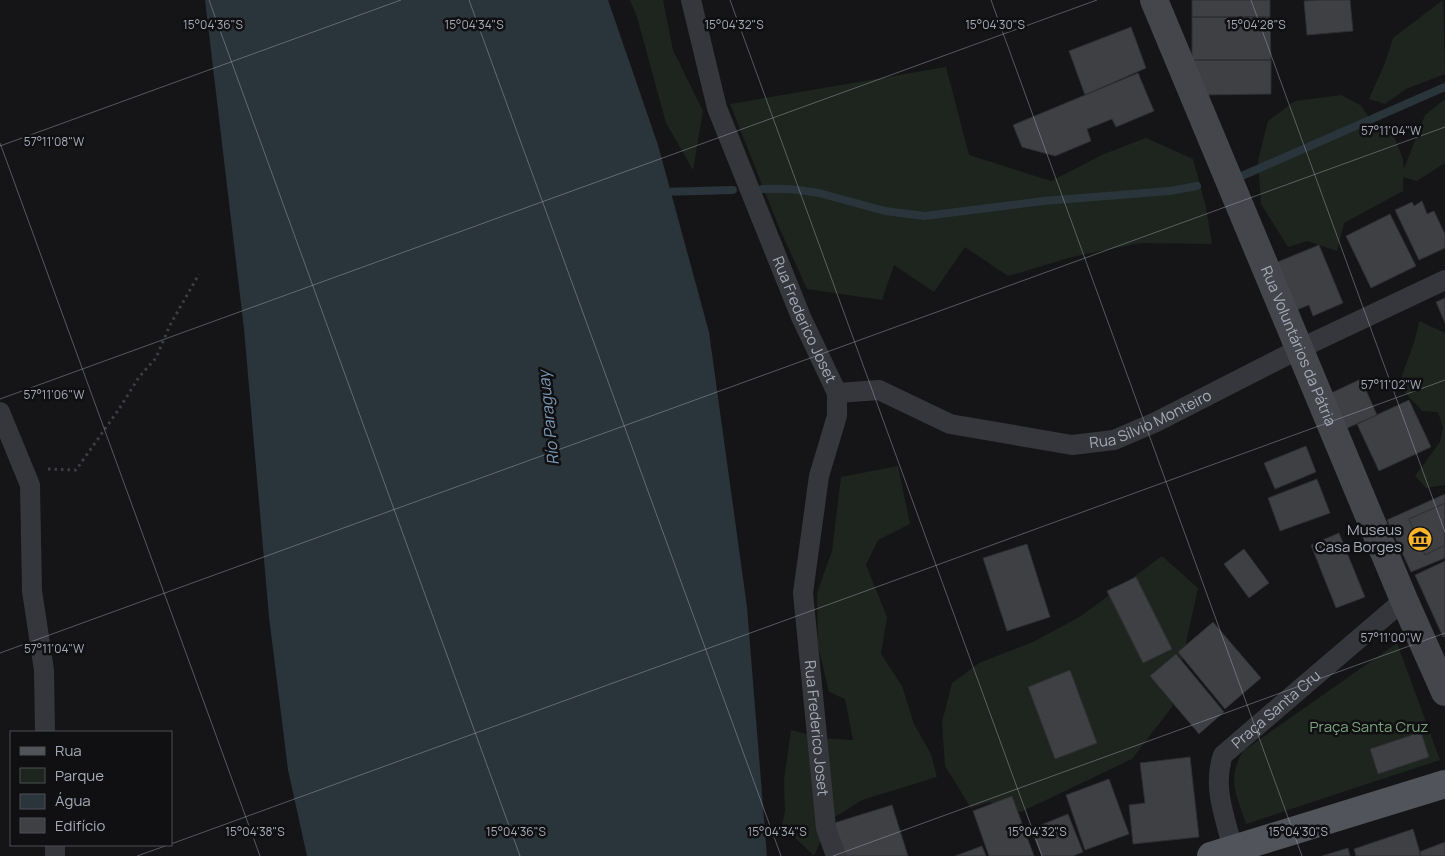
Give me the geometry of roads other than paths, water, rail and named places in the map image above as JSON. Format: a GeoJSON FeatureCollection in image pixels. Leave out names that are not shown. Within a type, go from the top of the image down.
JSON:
{"type":"FeatureCollection","features":[{"type":"Feature","properties":{"kind":"main road","name":"Rua Voluntários da Pátria"},"geometry":{"type":"LineString","coordinates":[[1154,0],[1404,600],[1445,692]]}},
{"type":"Feature","properties":{"kind":"main road"},"geometry":{"type":"LineString","coordinates":[[1222,852],[1445,784]]}},
{"type":"Feature","properties":{"kind":"street","name":"Rua Frederico Joset"},"geometry":{"type":"LineString","coordinates":[[691,0],[717,108],[794,300],[837,393],[837,416],[819,476],[803,593],[826,828],[836,856]]}},
{"type":"Feature","properties":{"kind":"street","name":"Rua Sílvio Monteiro"},"geometry":{"type":"LineString","coordinates":[[837,393],[878,390],[950,424],[1072,445],[1114,440],[1156,422],[1299,349],[1445,280]]}},
{"type":"Feature","properties":{"kind":"street"},"geometry":{"type":"LineString","coordinates":[[0,412],[30,485],[32,591],[44,670],[45,731]]}},
{"type":"Feature","properties":{"kind":"street","name":"Praça Santa Cru"},"geometry":{"type":"LineString","coordinates":[[1222,852],[1217,772],[1223,755],[1404,600]]}},
{"type":"Feature","properties":{"kind":"water","name":"Río Paraguay"},"geometry":{"type":"Polygon","coordinates":[[[205,0],[608,0],[658,145],[709,332],[747,607],[767,856],[307,856],[288,770],[269,617],[244,329],[205,0]]]}},
{"type":"Feature","properties":{"kind":"waterway"},"geometry":{"type":"LineString","coordinates":[[1244,175],[1445,87]]}},
{"type":"Feature","properties":{"kind":"waterway"},"geometry":{"type":"LineString","coordinates":[[762,189],[790,189],[819,193],[885,211],[925,216],[1043,201],[1170,191],[1197,186]]}},
{"type":"Feature","properties":{"kind":"waterway"},"geometry":{"type":"LineString","coordinates":[[660,192],[733,190]]}},
{"type":"Feature","properties":{"kind":"place","name":"Museus Casa Borges"},"geometry":{"type":"Point","coordinates":[1420,539]}},
{"type":"Feature","properties":{"kind":"park label","name":"Praça Santa Cruz"},"geometry":{"type":"Point","coordinates":[1369,727]}}]}
